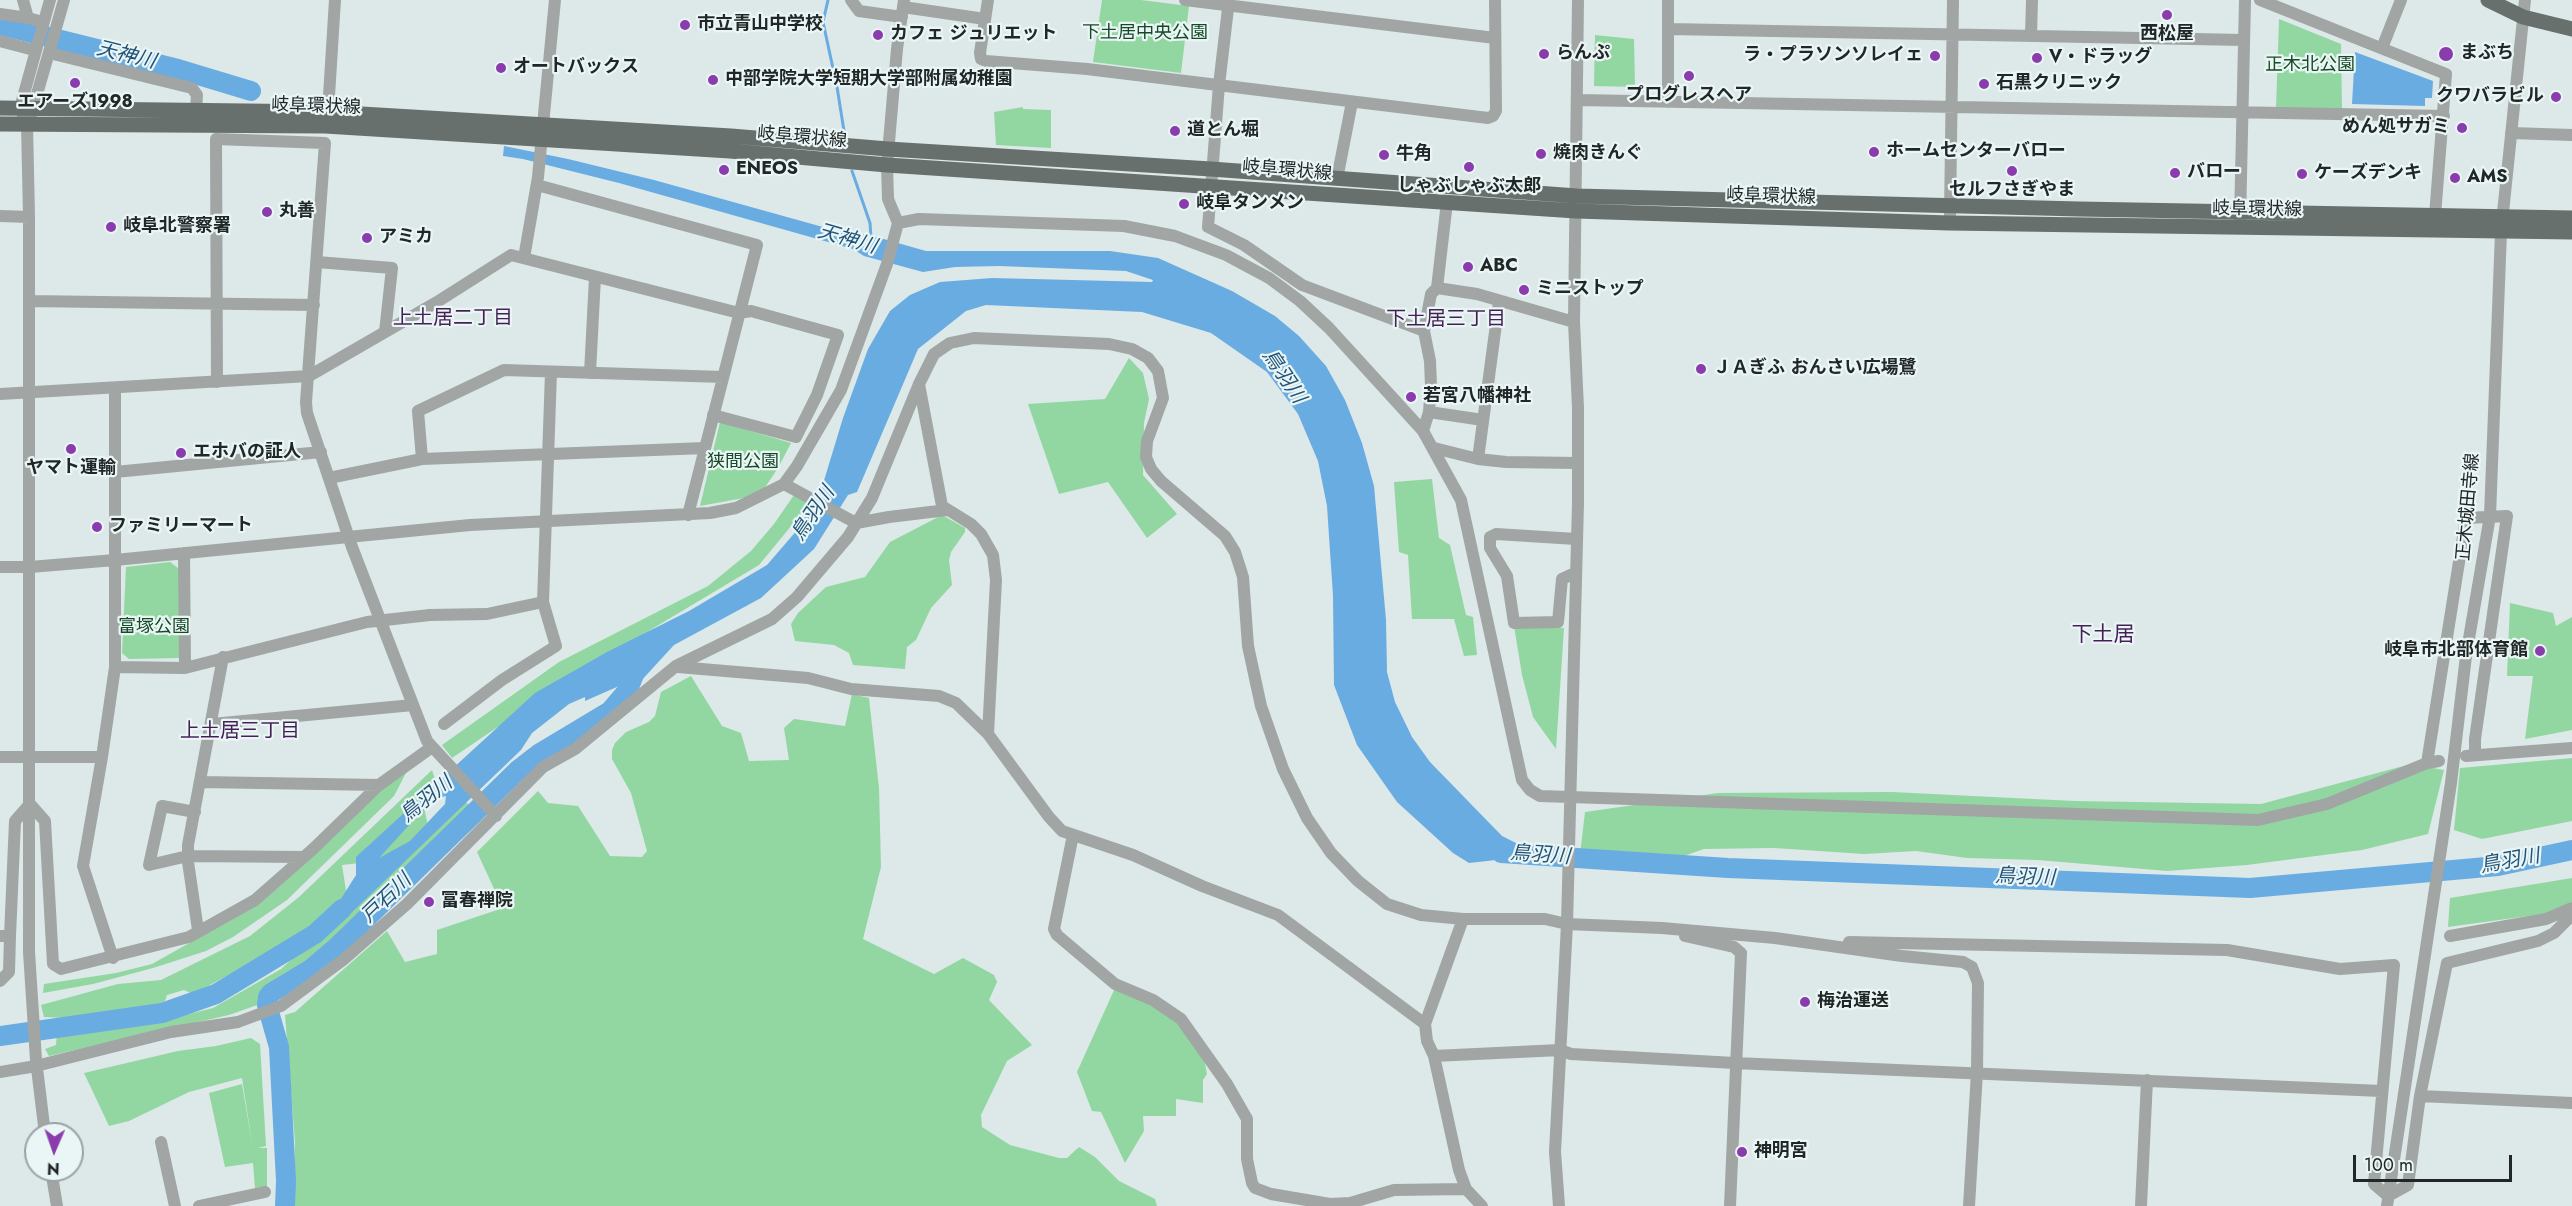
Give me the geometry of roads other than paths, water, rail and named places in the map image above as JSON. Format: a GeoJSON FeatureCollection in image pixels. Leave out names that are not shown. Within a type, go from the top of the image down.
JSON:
{"type":"FeatureCollection","features":[{"type":"Feature","properties":{"kind":"main road"},"geometry":{"type":"LineString","coordinates":[[2493,2],[2572,18]]}},
{"type":"Feature","properties":{"kind":"main road"},"geometry":{"type":"LineString","coordinates":[[2524,9],[2572,29]]}},
{"type":"Feature","properties":{"kind":"main road","name":"岐阜環状線"},"geometry":{"type":"LineString","coordinates":[[0,108],[328,112],[542,137]]}},
{"type":"Feature","properties":{"kind":"main road","name":"岐阜環状線"},"geometry":{"type":"LineString","coordinates":[[0,124],[290,125],[542,137],[729,151],[887,157],[1210,177],[1447,202],[2240,210],[2435,216],[2572,232]]}},
{"type":"Feature","properties":{"kind":"main road","name":"岐阜環状線"},"geometry":{"type":"LineString","coordinates":[[1210,177],[1337,179],[1577,204],[1949,223],[2240,229],[2502,225],[2572,218]]}},
{"type":"Feature","properties":{"kind":"street"},"geometry":{"type":"LineString","coordinates":[[23,0],[28,18]]}},
{"type":"Feature","properties":{"kind":"street"},"geometry":{"type":"LineString","coordinates":[[43,1122],[31,993],[27,108],[35,48],[50,0]]}},
{"type":"Feature","properties":{"kind":"street"},"geometry":{"type":"LineString","coordinates":[[27,108],[49,52],[64,0]]}},
{"type":"Feature","properties":{"kind":"street"},"geometry":{"type":"LineString","coordinates":[[328,112],[335,0]]}},
{"type":"Feature","properties":{"kind":"street"},"geometry":{"type":"LineString","coordinates":[[524,258],[538,181],[555,0]]}},
{"type":"Feature","properties":{"kind":"street"},"geometry":{"type":"LineString","coordinates":[[850,0],[859,11],[903,8],[985,19]]}},
{"type":"Feature","properties":{"kind":"street"},"geometry":{"type":"LineString","coordinates":[[988,0],[980,53],[981,59],[986,62],[1088,69],[1451,115],[1493,116],[1496,111],[1495,0]]}},
{"type":"Feature","properties":{"kind":"street"},"geometry":{"type":"LineString","coordinates":[[1185,0],[1229,3],[1495,38]]}},
{"type":"Feature","properties":{"kind":"street"},"geometry":{"type":"LineString","coordinates":[[1559,1206],[1555,1152],[1571,802],[1578,463],[1574,322],[1578,0]]}},
{"type":"Feature","properties":{"kind":"street"},"geometry":{"type":"LineString","coordinates":[[1668,0],[1668,102]]}},
{"type":"Feature","properties":{"kind":"street"},"geometry":{"type":"LineString","coordinates":[[1949,223],[1953,0]]}},
{"type":"Feature","properties":{"kind":"street"},"geometry":{"type":"LineString","coordinates":[[2031,36],[2032,0]]}},
{"type":"Feature","properties":{"kind":"street"},"geometry":{"type":"LineString","coordinates":[[2240,229],[2245,0]]}},
{"type":"Feature","properties":{"kind":"street"},"geometry":{"type":"LineString","coordinates":[[2260,0],[2446,74],[2435,216]]}},
{"type":"Feature","properties":{"kind":"street"},"geometry":{"type":"LineString","coordinates":[[2382,48],[2401,0]]}},
{"type":"Feature","properties":{"kind":"street"},"geometry":{"type":"LineString","coordinates":[[1229,3],[1210,177],[1208,227],[1244,245],[1302,285],[1424,331]]}},
{"type":"Feature","properties":{"kind":"street"},"geometry":{"type":"LineString","coordinates":[[0,567],[30,567],[115,560],[470,525],[688,515],[736,508],[788,485],[841,390],[887,264],[898,223],[888,199],[887,157],[903,8]]}},
{"type":"Feature","properties":{"kind":"street","name":"正木城田寺線"},"geometry":{"type":"LineString","coordinates":[[2388,1201],[2451,783],[2466,656],[2490,516],[2502,225],[2524,9]]}},
{"type":"Feature","properties":{"kind":"street"},"geometry":{"type":"LineString","coordinates":[[0,14],[28,18],[43,24]]}},
{"type":"Feature","properties":{"kind":"street"},"geometry":{"type":"LineString","coordinates":[[1669,29],[2244,40]]}},
{"type":"Feature","properties":{"kind":"street"},"geometry":{"type":"LineString","coordinates":[[0,41],[35,48]]}},
{"type":"Feature","properties":{"kind":"street"},"geometry":{"type":"LineString","coordinates":[[49,52],[192,88],[197,95],[196,109]]}},
{"type":"Feature","properties":{"kind":"street"},"geometry":{"type":"LineString","coordinates":[[1578,100],[2444,116]]}},
{"type":"Feature","properties":{"kind":"street"},"geometry":{"type":"LineString","coordinates":[[1337,179],[1352,102]]}},
{"type":"Feature","properties":{"kind":"street"},"geometry":{"type":"LineString","coordinates":[[2511,134],[2572,135]]}},
{"type":"Feature","properties":{"kind":"street"},"geometry":{"type":"LineString","coordinates":[[218,382],[216,139],[325,143],[307,413],[349,537],[427,741],[494,814]]}},
{"type":"Feature","properties":{"kind":"street"},"geometry":{"type":"LineString","coordinates":[[538,181],[757,245],[688,515]]}},
{"type":"Feature","properties":{"kind":"street"},"geometry":{"type":"LineString","coordinates":[[1423,431],[1429,412],[1430,361],[1424,331],[1431,294],[1437,288],[1447,202]]}},
{"type":"Feature","properties":{"kind":"street"},"geometry":{"type":"LineString","coordinates":[[0,216],[28,217]]}},
{"type":"Feature","properties":{"kind":"street"},"geometry":{"type":"LineString","coordinates":[[898,223],[919,219],[1124,226],[1176,236],[1226,255],[1269,278],[1300,301],[1329,328],[1423,431],[1461,500],[1522,780],[1530,790],[1540,796],[1571,802],[2258,820],[2327,804],[2433,762],[2466,518],[2490,516],[2507,516],[2471,755],[2572,748]]}},
{"type":"Feature","properties":{"kind":"street"},"geometry":{"type":"LineString","coordinates":[[0,394],[309,376],[511,255],[739,313],[751,311],[838,335],[817,395],[796,437],[713,415]]}},
{"type":"Feature","properties":{"kind":"street"},"geometry":{"type":"LineString","coordinates":[[317,262],[392,268],[385,332]]}},
{"type":"Feature","properties":{"kind":"street"},"geometry":{"type":"LineString","coordinates":[[590,373],[596,277]]}},
{"type":"Feature","properties":{"kind":"street"},"geometry":{"type":"LineString","coordinates":[[1437,288],[1477,294],[1574,322]]}},
{"type":"Feature","properties":{"kind":"street"},"geometry":{"type":"LineString","coordinates":[[29,301],[314,305]]}},
{"type":"Feature","properties":{"kind":"street"},"geometry":{"type":"LineString","coordinates":[[1478,459],[1499,302]]}},
{"type":"Feature","properties":{"kind":"street"},"geometry":{"type":"LineString","coordinates":[[0,1072],[171,1032],[238,1022],[277,1008],[355,950],[407,904],[543,767],[575,750],[676,666],[772,619],[797,597],[848,537],[872,498],[919,384],[934,354],[950,343],[974,338],[1109,344],[1132,349],[1148,358],[1158,371],[1163,398],[1147,441],[1146,457],[1151,470],[1218,530],[1235,552],[1243,577],[1248,646],[1261,706],[1283,769],[1307,818],[1331,853],[1358,881],[1387,904],[1421,915],[1463,919],[1567,920],[1662,928],[1963,962],[1972,967],[1978,983],[1977,1072],[1969,1206]]}},
{"type":"Feature","properties":{"kind":"street"},"geometry":{"type":"LineString","coordinates":[[422,459],[418,411],[504,370],[723,377]]}},
{"type":"Feature","properties":{"kind":"street"},"geometry":{"type":"LineString","coordinates":[[444,724],[502,680],[556,646],[543,602],[551,372]]}},
{"type":"Feature","properties":{"kind":"street"},"geometry":{"type":"LineString","coordinates":[[919,384],[942,506],[981,534],[993,555],[996,580],[988,734]]}},
{"type":"Feature","properties":{"kind":"street"},"geometry":{"type":"LineString","coordinates":[[113,958],[83,866],[115,668],[115,389]]}},
{"type":"Feature","properties":{"kind":"street"},"geometry":{"type":"LineString","coordinates":[[1429,412],[1483,420]]}},
{"type":"Feature","properties":{"kind":"street"},"geometry":{"type":"LineString","coordinates":[[329,478],[422,459],[705,448]]}},
{"type":"Feature","properties":{"kind":"street"},"geometry":{"type":"LineString","coordinates":[[1434,448],[1478,459],[1506,462],[1578,463]]}},
{"type":"Feature","properties":{"kind":"street"},"geometry":{"type":"LineString","coordinates":[[115,472],[321,453]]}},
{"type":"Feature","properties":{"kind":"street"},"geometry":{"type":"LineString","coordinates":[[788,485],[856,523],[948,510]]}},
{"type":"Feature","properties":{"kind":"street"},"geometry":{"type":"LineString","coordinates":[[1575,573],[1562,579],[1558,622],[1515,623],[1507,576],[1490,548],[1490,537],[1496,534],[1576,538]]}},
{"type":"Feature","properties":{"kind":"street"},"geometry":{"type":"LineString","coordinates":[[184,553],[185,668]]}},
{"type":"Feature","properties":{"kind":"street"},"geometry":{"type":"LineString","coordinates":[[115,668],[185,668],[381,620],[430,615],[487,614],[543,602]]}},
{"type":"Feature","properties":{"kind":"street"},"geometry":{"type":"LineString","coordinates":[[198,930],[188,856],[223,657]]}},
{"type":"Feature","properties":{"kind":"street"},"geometry":{"type":"LineString","coordinates":[[676,666],[808,678],[851,689],[939,696],[956,703],[988,734],[1049,817],[1062,831],[1133,855],[1197,885],[1278,915],[1425,1023]]}},
{"type":"Feature","properties":{"kind":"street"},"geometry":{"type":"LineString","coordinates":[[212,724],[413,705]]}},
{"type":"Feature","properties":{"kind":"street"},"geometry":{"type":"LineString","coordinates":[[30,804],[45,821],[53,964],[61,969],[189,938],[198,930],[255,900],[379,785],[434,750]]}},
{"type":"Feature","properties":{"kind":"street"},"geometry":{"type":"LineString","coordinates":[[0,757],[102,757]]}},
{"type":"Feature","properties":{"kind":"street"},"geometry":{"type":"LineString","coordinates":[[201,782],[379,785]]}},
{"type":"Feature","properties":{"kind":"street"},"geometry":{"type":"LineString","coordinates":[[0,981],[9,972],[5,936],[15,821],[30,804]]}},
{"type":"Feature","properties":{"kind":"street"},"geometry":{"type":"LineString","coordinates":[[195,812],[162,806],[149,865],[188,856],[303,857]]}},
{"type":"Feature","properties":{"kind":"street"},"geometry":{"type":"LineString","coordinates":[[1073,835],[1054,929],[1056,935],[1115,984],[1153,1000],[1181,1018],[1227,1084],[1247,1119],[1247,1159],[1252,1184],[1255,1188],[1270,1194],[1330,1204],[1350,1203],[1394,1190],[1466,1189]]}},
{"type":"Feature","properties":{"kind":"street"},"geometry":{"type":"LineString","coordinates":[[2450,936],[2546,919],[2572,908]]}},
{"type":"Feature","properties":{"kind":"street"},"geometry":{"type":"LineString","coordinates":[[1793,941],[2227,950],[2340,969],[2394,965],[2374,1184],[2388,1201],[2408,1185],[2420,1096],[2447,963],[2538,941],[2554,933],[2572,915]]}},
{"type":"Feature","properties":{"kind":"street"},"geometry":{"type":"LineString","coordinates":[[1463,919],[1425,1023],[1427,1041],[1434,1056],[1454,1148],[1466,1189],[1482,1206]]}},
{"type":"Feature","properties":{"kind":"street"},"geometry":{"type":"LineString","coordinates":[[1662,928],[1682,936],[1734,947],[1741,953],[1730,1206]]}},
{"type":"Feature","properties":{"kind":"street"},"geometry":{"type":"LineString","coordinates":[[1434,1056],[1560,1050],[1571,1054],[1736,1063],[2381,1091]]}},
{"type":"Feature","properties":{"kind":"street"},"geometry":{"type":"LineString","coordinates":[[2141,1206],[2147,1080]]}},
{"type":"Feature","properties":{"kind":"street"},"geometry":{"type":"LineString","coordinates":[[2420,1096],[2572,1103]]}},
{"type":"Feature","properties":{"kind":"street"},"geometry":{"type":"LineString","coordinates":[[161,1142],[175,1206]]}},
{"type":"Feature","properties":{"kind":"street"},"geometry":{"type":"LineString","coordinates":[[53,1182],[57,1206]]}},
{"type":"Feature","properties":{"kind":"street"},"geometry":{"type":"LineString","coordinates":[[199,1206],[265,1192]]}},
{"type":"Feature","properties":{"kind":"water"},"geometry":{"type":"Polygon","coordinates":[[[2355,52],[2433,81],[2432,98],[2425,98],[2425,106],[2352,104],[2355,52]]]}},
{"type":"Feature","properties":{"kind":"water"},"geometry":{"type":"Polygon","coordinates":[[[504,146],[568,159],[654,180],[830,229],[856,235],[866,234],[926,251],[1110,251],[1158,258],[1232,291],[1275,316],[1299,336],[1326,366],[1345,400],[1362,443],[1374,486],[1386,620],[1387,672],[1395,702],[1412,737],[1430,762],[1502,836],[1528,849],[1550,854],[1469,863],[1453,853],[1397,802],[1357,745],[1334,685],[1333,596],[1327,506],[1318,461],[1298,414],[1267,372],[1211,333],[1142,312],[986,305],[966,311],[918,349],[857,492],[848,495],[814,549],[761,598],[674,645],[640,682],[626,683],[585,701],[585,697],[569,704],[532,733],[521,750],[348,916],[322,929],[356,875],[356,857],[535,693],[607,652],[689,611],[767,565],[798,529],[822,487],[843,418],[868,349],[890,311],[910,295],[940,282],[992,278],[1152,282],[1153,280],[1126,271],[999,266],[955,267],[923,272],[864,256],[853,249],[619,183],[503,156],[504,146]],[[446,796],[438,798],[420,813],[379,858],[410,841],[445,804],[446,796]]]}},
{"type":"Feature","properties":{"kind":"waterway"},"geometry":{"type":"LineString","coordinates":[[828,0],[823,22],[844,131]]}},
{"type":"Feature","properties":{"kind":"waterway","name":"天神川"},"geometry":{"type":"LineString","coordinates":[[0,25],[178,69],[251,91]]}},
{"type":"Feature","properties":{"kind":"waterway"},"geometry":{"type":"LineString","coordinates":[[852,171],[870,223],[871,238]]}},
{"type":"Feature","properties":{"kind":"waterway","name":"戸石川"},"geometry":{"type":"LineString","coordinates":[[285,1206],[286,1181],[279,1047],[267,1005],[268,997],[311,969],[337,947],[518,770],[540,753],[610,711],[628,690],[640,659]]}},
{"type":"Feature","properties":{"kind":"waterway","name":"鳥羽川"},"geometry":{"type":"LineString","coordinates":[[1501,853],[1728,868],[2250,888],[2498,866],[2572,850]]}},
{"type":"Feature","properties":{"kind":"waterway","name":"鳥羽川"},"geometry":{"type":"LineString","coordinates":[[0,1036],[162,1013],[216,994],[315,934],[342,909]]}},
{"type":"Feature","properties":{"kind":"place","name":"西松屋"},"geometry":{"type":"Point","coordinates":[2167,15]}},
{"type":"Feature","properties":{"kind":"place","name":"市立青山中学校"},"geometry":{"type":"Point","coordinates":[685,25]}},
{"type":"Feature","properties":{"kind":"place","name":"カフェ ジュリエット"},"geometry":{"type":"Point","coordinates":[878,35]}},
{"type":"Feature","properties":{"kind":"place","name":"らんぷ"},"geometry":{"type":"Point","coordinates":[1544,54]}},
{"type":"Feature","properties":{"kind":"place","name":"まぶち"},"geometry":{"type":"Point","coordinates":[2446,54]}},
{"type":"Feature","properties":{"kind":"place","name":"ラ・プラソンソレイェ"},"geometry":{"type":"Point","coordinates":[1935,56]}},
{"type":"Feature","properties":{"kind":"place","name":"V・ドラッグ"},"geometry":{"type":"Point","coordinates":[2037,58]}},
{"type":"Feature","properties":{"kind":"place","name":"オートバックス"},"geometry":{"type":"Point","coordinates":[501,68]}},
{"type":"Feature","properties":{"kind":"place","name":"プログレスヘア"},"geometry":{"type":"Point","coordinates":[1689,76]}},
{"type":"Feature","properties":{"kind":"place","name":"中部学院大学短期大学部附属幼稚園"},"geometry":{"type":"Point","coordinates":[713,80]}},
{"type":"Feature","properties":{"kind":"place","name":"エアーズ1998"},"geometry":{"type":"Point","coordinates":[75,83]}},
{"type":"Feature","properties":{"kind":"place","name":"石黒クリニック"},"geometry":{"type":"Point","coordinates":[1984,84]}},
{"type":"Feature","properties":{"kind":"place","name":"クワバラビル"},"geometry":{"type":"Point","coordinates":[2556,97]}},
{"type":"Feature","properties":{"kind":"place","name":"めん処サガミ"},"geometry":{"type":"Point","coordinates":[2462,128]}},
{"type":"Feature","properties":{"kind":"place","name":"道とん堀"},"geometry":{"type":"Point","coordinates":[1175,131]}},
{"type":"Feature","properties":{"kind":"place","name":"ホームセンターバロー"},"geometry":{"type":"Point","coordinates":[1874,152]}},
{"type":"Feature","properties":{"kind":"place","name":"焼肉きんぐ"},"geometry":{"type":"Point","coordinates":[1541,154]}},
{"type":"Feature","properties":{"kind":"place","name":"牛角"},"geometry":{"type":"Point","coordinates":[1384,155]}},
{"type":"Feature","properties":{"kind":"place","name":"しゃぶしゃぶ太郎"},"geometry":{"type":"Point","coordinates":[1469,167]}},
{"type":"Feature","properties":{"kind":"place","name":"ENEOS"},"geometry":{"type":"Point","coordinates":[724,170]}},
{"type":"Feature","properties":{"kind":"place","name":"セルフさぎやま"},"geometry":{"type":"Point","coordinates":[2012,171]}},
{"type":"Feature","properties":{"kind":"place","name":"バロー"},"geometry":{"type":"Point","coordinates":[2175,173]}},
{"type":"Feature","properties":{"kind":"place","name":"ケーズデンキ"},"geometry":{"type":"Point","coordinates":[2302,174]}},
{"type":"Feature","properties":{"kind":"place","name":"AMS"},"geometry":{"type":"Point","coordinates":[2455,178]}},
{"type":"Feature","properties":{"kind":"place","name":"岐阜タンメン"},"geometry":{"type":"Point","coordinates":[1184,204]}},
{"type":"Feature","properties":{"kind":"place","name":"丸善"},"geometry":{"type":"Point","coordinates":[267,212]}},
{"type":"Feature","properties":{"kind":"place","name":"岐阜北警察署"},"geometry":{"type":"Point","coordinates":[111,227]}},
{"type":"Feature","properties":{"kind":"place","name":"アミカ"},"geometry":{"type":"Point","coordinates":[367,238]}},
{"type":"Feature","properties":{"kind":"place","name":"ABC"},"geometry":{"type":"Point","coordinates":[1468,267]}},
{"type":"Feature","properties":{"kind":"place","name":"ミニストップ"},"geometry":{"type":"Point","coordinates":[1524,290]}},
{"type":"Feature","properties":{"kind":"place","name":"ＪＡぎふ おんさい広場鷺"},"geometry":{"type":"Point","coordinates":[1701,369]}},
{"type":"Feature","properties":{"kind":"place","name":"若宮八幡神社"},"geometry":{"type":"Point","coordinates":[1411,397]}},
{"type":"Feature","properties":{"kind":"place","name":"ヤマト運輸"},"geometry":{"type":"Point","coordinates":[71,449]}},
{"type":"Feature","properties":{"kind":"place","name":"エホバの証人"},"geometry":{"type":"Point","coordinates":[181,453]}},
{"type":"Feature","properties":{"kind":"place","name":"ファミリーマート"},"geometry":{"type":"Point","coordinates":[97,527]}},
{"type":"Feature","properties":{"kind":"place","name":"岐阜市北部体育館"},"geometry":{"type":"Point","coordinates":[2540,651]}},
{"type":"Feature","properties":{"kind":"place","name":"冨春禅院"},"geometry":{"type":"Point","coordinates":[429,902]}},
{"type":"Feature","properties":{"kind":"place","name":"梅治運送"},"geometry":{"type":"Point","coordinates":[1805,1002]}},
{"type":"Feature","properties":{"kind":"place","name":"神明宮"},"geometry":{"type":"Point","coordinates":[1742,1152]}},
{"type":"Feature","properties":{"kind":"district","name":"上土居二丁目"},"geometry":{"type":"Point","coordinates":[453,319]}},
{"type":"Feature","properties":{"kind":"district","name":"下土居三丁目"},"geometry":{"type":"Point","coordinates":[1446,320]}},
{"type":"Feature","properties":{"kind":"district","name":"下土居"},"geometry":{"type":"Point","coordinates":[2103,636]}},
{"type":"Feature","properties":{"kind":"district","name":"上土居三丁目"},"geometry":{"type":"Point","coordinates":[240,732]}},
{"type":"Feature","properties":{"kind":"park label","name":"下土居中央公園"},"geometry":{"type":"Point","coordinates":[1145,34]}},
{"type":"Feature","properties":{"kind":"park label","name":"正木北公園"},"geometry":{"type":"Point","coordinates":[2310,66]}},
{"type":"Feature","properties":{"kind":"park label","name":"狭間公園"},"geometry":{"type":"Point","coordinates":[743,463]}},
{"type":"Feature","properties":{"kind":"park label","name":"富塚公園"},"geometry":{"type":"Point","coordinates":[154,628]}}]}
